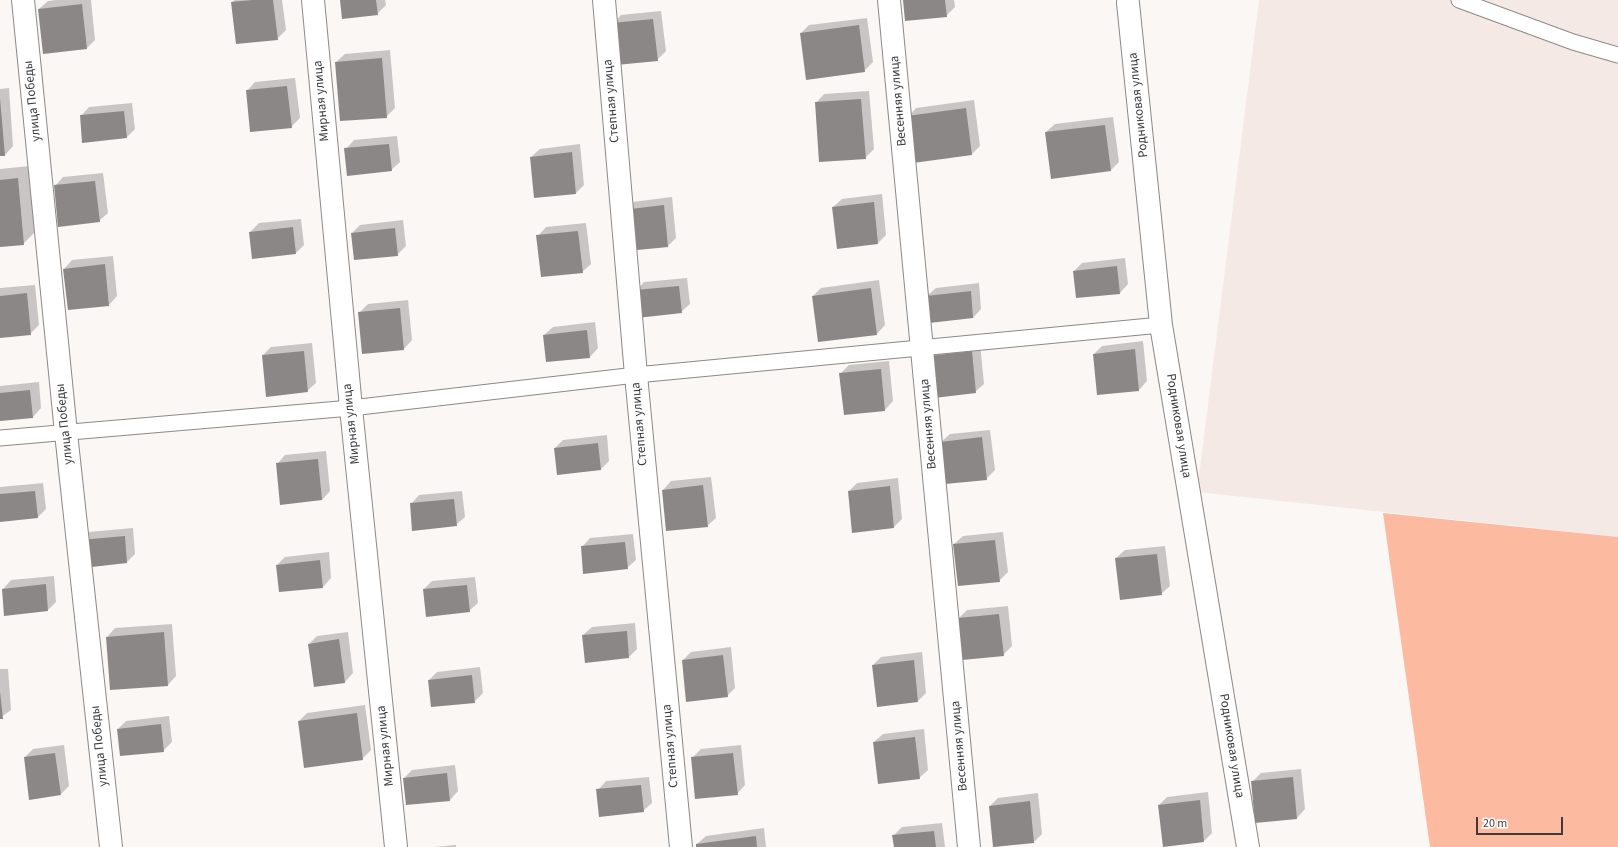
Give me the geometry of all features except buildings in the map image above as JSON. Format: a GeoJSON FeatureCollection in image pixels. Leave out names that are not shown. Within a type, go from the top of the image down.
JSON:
{"type":"FeatureCollection","features":[{"type":"Feature","properties":{"kind":"street","name":"улица Победы"},"geometry":{"type":"LineString","coordinates":[[23,0],[66,433],[111,847]]}},
{"type":"Feature","properties":{"kind":"street","name":"Мирная улица"},"geometry":{"type":"LineString","coordinates":[[313,0],[351,408],[396,847]]}},
{"type":"Feature","properties":{"kind":"street","name":"Степная улица"},"geometry":{"type":"LineString","coordinates":[[604,0],[636,375],[681,847]]}},
{"type":"Feature","properties":{"kind":"street","name":"Весенняя улица"},"geometry":{"type":"LineString","coordinates":[[889,0],[970,847]]}},
{"type":"Feature","properties":{"kind":"street","name":"Родниковая улица"},"geometry":{"type":"LineString","coordinates":[[1125,2],[1161,325],[1248,847]]}},
{"type":"Feature","properties":{"kind":"lane"},"geometry":{"type":"LineString","coordinates":[[1459,0],[1573,42],[1618,55]]}},
{"type":"Feature","properties":{"kind":"lane"},"geometry":{"type":"LineString","coordinates":[[0,438],[351,408],[636,375],[922,346],[1161,325]]}},
{"type":"Feature","properties":{"kind":"shaded area"},"geometry":{"type":"Polygon","coordinates":[[[1259,0],[1618,0],[1618,537],[1197,492],[1259,0]]]}},
{"type":"Feature","properties":{"kind":"shaded area"},"geometry":{"type":"Polygon","coordinates":[[[1383,513],[1618,537],[1618,847],[1430,847],[1383,513]]]}}]}
